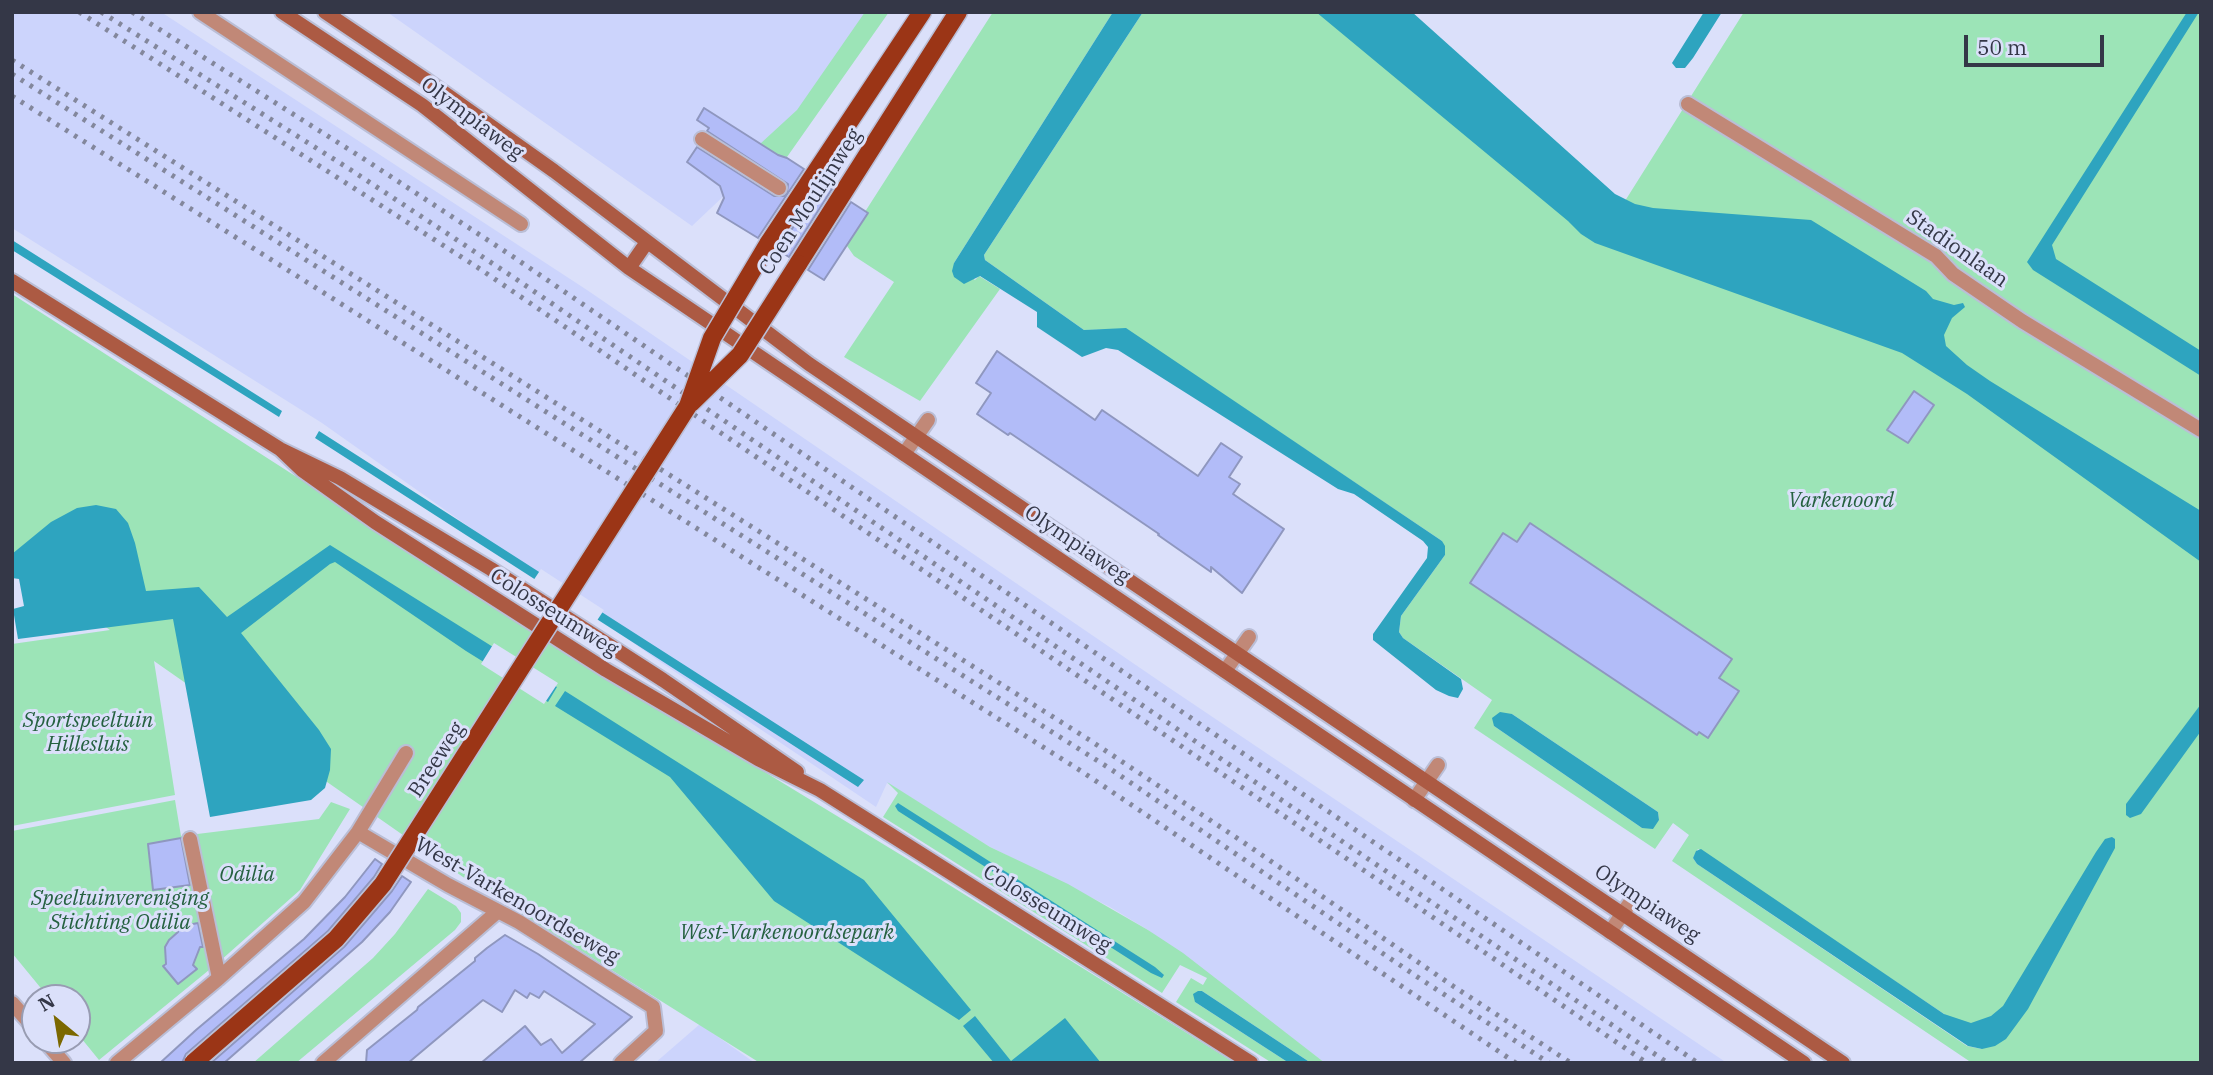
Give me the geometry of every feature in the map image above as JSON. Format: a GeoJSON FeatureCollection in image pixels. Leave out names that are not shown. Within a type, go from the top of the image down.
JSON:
{"type":"FeatureCollection","features":[{"type":"Feature","properties":{"kind":"main road","name":"Olympiaweg"},"geometry":{"type":"LineString","coordinates":[[282,12],[422,105],[629,268],[1804,1063]]}},
{"type":"Feature","properties":{"kind":"main road","name":"Olympiaweg"},"geometry":{"type":"LineString","coordinates":[[325,12],[372,42],[554,171],[785,347],[1843,1063]]}},
{"type":"Feature","properties":{"kind":"main road","name":"Coen Moulijnweg"},"geometry":{"type":"LineString","coordinates":[[667,439],[688,406],[712,338],[768,244],[922,12]]}},
{"type":"Feature","properties":{"kind":"main road","name":"Coen Moulijnweg"},"geometry":{"type":"LineString","coordinates":[[688,406],[740,355],[958,12]]}},
{"type":"Feature","properties":{"kind":"main road"},"geometry":{"type":"LineString","coordinates":[[359,62],[372,42]]}},
{"type":"Feature","properties":{"kind":"main road"},"geometry":{"type":"LineString","coordinates":[[629,268],[647,242]]}},
{"type":"Feature","properties":{"kind":"main road","name":"Colosseumweg"},"geometry":{"type":"LineString","coordinates":[[12,281],[280,449],[340,478],[491,569],[663,680],[791,767],[820,790],[1251,1063]]}},
{"type":"Feature","properties":{"kind":"main road","name":"Breeweg"},"geometry":{"type":"LineString","coordinates":[[193,1063],[336,939],[383,884],[667,439]]}},
{"type":"Feature","properties":{"kind":"main road","name":"Colosseumweg"},"geometry":{"type":"LineString","coordinates":[[280,449],[302,470],[375,522],[583,656],[683,717],[785,774],[820,790]]}},
{"type":"Feature","properties":{"kind":"street"},"geometry":{"type":"LineString","coordinates":[[200,12],[521,224]]}},
{"type":"Feature","properties":{"kind":"street","name":"Stadionlaan"},"geometry":{"type":"LineString","coordinates":[[1688,104],[1936,256],[1953,274],[2022,321],[2201,430]]}},
{"type":"Feature","properties":{"kind":"street"},"geometry":{"type":"LineString","coordinates":[[702,138],[779,188]]}},
{"type":"Feature","properties":{"kind":"street"},"geometry":{"type":"LineString","coordinates":[[904,454],[928,420]]}},
{"type":"Feature","properties":{"kind":"street"},"geometry":{"type":"LineString","coordinates":[[1226,670],[1249,637]]}},
{"type":"Feature","properties":{"kind":"street","name":"Breeweg"},"geometry":{"type":"LineString","coordinates":[[117,1063],[219,978],[304,902],[358,832],[405,753]]}},
{"type":"Feature","properties":{"kind":"street"},"geometry":{"type":"LineString","coordinates":[[1414,800],[1438,765]]}},
{"type":"Feature","properties":{"kind":"street","name":"West-Varkenoordseweg"},"geometry":{"type":"LineString","coordinates":[[358,832],[519,922],[653,1007],[656,1031],[621,1063]]}},
{"type":"Feature","properties":{"kind":"street"},"geometry":{"type":"LineString","coordinates":[[190,839],[219,978]]}},
{"type":"Feature","properties":{"kind":"street"},"geometry":{"type":"LineString","coordinates":[[1610,932],[1634,897]]}},
{"type":"Feature","properties":{"kind":"street"},"geometry":{"type":"LineString","coordinates":[[323,1063],[497,912]]}},
{"type":"Feature","properties":{"kind":"shaded area"},"geometry":{"type":"Polygon","coordinates":[[[12,12],[161,12],[587,290],[1168,687],[1727,1063],[1325,1063],[1148,930],[1110,907],[990,847],[887,783],[876,807],[656,659],[322,423],[12,228],[12,12]]]}},
{"type":"Feature","properties":{"kind":"shaded area"},"geometry":{"type":"Polygon","coordinates":[[[387,12],[875,12],[783,140],[692,226],[387,12]]]}},
{"type":"Feature","properties":{"kind":"shaded area"},"geometry":{"type":"Polygon","coordinates":[[[1113,12],[1143,12],[984,255],[985,260],[1084,330],[1126,328],[1442,541],[1445,555],[1401,616],[1399,632],[1403,638],[1461,679],[1463,689],[1458,698],[1436,690],[1373,640],[1373,634],[1427,558],[1428,547],[1423,541],[1354,494],[1338,489],[1118,350],[1106,348],[1082,357],[1037,327],[1037,312],[980,276],[964,284],[954,277],[954,263],[1113,12]]]}},
{"type":"Feature","properties":{"kind":"shaded area"},"geometry":{"type":"Polygon","coordinates":[[[1316,12],[1412,12],[1615,194],[1635,204],[1653,208],[1811,220],[1926,291],[1933,299],[1954,305],[1963,303],[1965,307],[1952,318],[1944,335],[1946,346],[1990,381],[2201,511],[2201,562],[1967,394],[1902,353],[1595,243],[1316,12]]]}},
{"type":"Feature","properties":{"kind":"shaded area"},"geometry":{"type":"Polygon","coordinates":[[[1704,12],[1722,12],[1685,68],[1676,68],[1672,63],[1704,12]]]}},
{"type":"Feature","properties":{"kind":"shaded area"},"geometry":{"type":"Polygon","coordinates":[[[2187,12],[2199,12],[2052,245],[2056,259],[2201,351],[2201,376],[2033,270],[2027,262],[2187,12]]]}},
{"type":"Feature","properties":{"kind":"shaded area"},"geometry":{"type":"Polygon","coordinates":[[[12,240],[282,411],[279,417],[12,250],[12,240]]]}},
{"type":"Feature","properties":{"kind":"shaded area"},"geometry":{"type":"Polygon","coordinates":[[[319,431],[864,780],[858,787],[315,438],[319,431]]]}},
{"type":"Feature","properties":{"kind":"shaded area"},"geometry":{"type":"Polygon","coordinates":[[[96,505],[116,509],[128,523],[146,591],[199,587],[227,617],[330,545],[557,687],[548,702],[466,651],[335,562],[241,633],[319,730],[331,749],[330,770],[325,788],[311,800],[210,817],[173,619],[18,639],[13,609],[24,606],[19,579],[12,578],[12,554],[51,522],[77,508],[96,505]]]}},
{"type":"Feature","properties":{"kind":"shaded area"},"geometry":{"type":"Polygon","coordinates":[[[565,691],[864,880],[971,1010],[959,1020],[774,901],[670,777],[555,706],[565,691]]]}},
{"type":"Feature","properties":{"kind":"shaded area"},"geometry":{"type":"Polygon","coordinates":[[[2201,704],[2201,731],[2141,814],[2130,818],[2126,815],[2126,804],[2201,704]]]}},
{"type":"Feature","properties":{"kind":"shaded area"},"geometry":{"type":"Polygon","coordinates":[[[1500,712],[1512,714],[1658,812],[1659,820],[1653,829],[1642,828],[1494,726],[1492,718],[1500,712]]]}},
{"type":"Feature","properties":{"kind":"shaded area"},"geometry":{"type":"Polygon","coordinates":[[[898,803],[1164,975],[1162,978],[1151,973],[898,811],[895,806],[898,803]]]}},
{"type":"Feature","properties":{"kind":"shaded area"},"geometry":{"type":"Polygon","coordinates":[[[2105,839],[2115,839],[2115,848],[2028,1009],[2006,1039],[1995,1046],[1982,1049],[1968,1046],[1697,864],[1693,858],[1696,851],[1701,849],[1944,1014],[1971,1023],[1991,1016],[2003,1006],[2096,852],[2105,839]]]}},
{"type":"Feature","properties":{"kind":"shaded area"},"geometry":{"type":"Polygon","coordinates":[[[1202,991],[1311,1063],[1289,1063],[1195,1002],[1193,994],[1202,991]]]}},
{"type":"Feature","properties":{"kind":"shaded area"},"geometry":{"type":"Polygon","coordinates":[[[975,1016],[1011,1061],[1065,1018],[1101,1063],[994,1063],[963,1026],[975,1016]]]}},
{"type":"Feature","properties":{"kind":"shaded area"},"geometry":{"type":"Polygon","coordinates":[[[700,1024],[755,1063],[655,1063],[700,1024]]]}},
{"type":"Feature","properties":{"kind":"green space"},"geometry":{"type":"Polygon","coordinates":[[[865,12],[889,12],[787,157],[779,156],[760,144],[797,110],[865,12]]]}},
{"type":"Feature","properties":{"kind":"green space"},"geometry":{"type":"Polygon","coordinates":[[[993,12],[1113,12],[954,263],[975,280],[979,276],[1000,289],[920,401],[844,357],[894,282],[854,256],[845,243],[993,12]]]}},
{"type":"Feature","properties":{"kind":"green space","name":"Varkenoord"},"geometry":{"type":"Polygon","coordinates":[[[1143,12],[1362,12],[1613,220],[1744,12],[2201,12],[2201,1063],[1972,1063],[1672,861],[1689,835],[1673,823],[1655,849],[1474,728],[1492,700],[1403,638],[1399,632],[1401,616],[1445,555],[1442,541],[1126,329],[1084,330],[985,260],[984,255],[1143,12]],[[1512,714],[1494,719],[1494,726],[1642,828],[1659,820],[1658,812],[1512,714]],[[1698,849],[1693,858],[1697,864],[1967,1046],[1982,1049],[1944,1014],[1698,849]]]}},
{"type":"Feature","properties":{"kind":"green space","name":"West-Varkenoordsepark"},"geometry":{"type":"Polygon","coordinates":[[[12,294],[594,668],[1235,1063],[760,1063],[463,877],[154,661],[175,795],[12,826],[12,644],[110,630],[12,562],[12,294]]]}},
{"type":"Feature","properties":{"kind":"green space"},"geometry":{"type":"Polygon","coordinates":[[[887,782],[990,847],[1068,884],[1148,930],[1183,953],[1325,1063],[1311,1063],[1202,991],[1195,1002],[1289,1063],[1272,1063],[1176,1002],[1191,978],[1203,985],[1207,978],[1180,965],[1162,993],[883,817],[898,793],[887,782]]]}},
{"type":"Feature","properties":{"kind":"green space","name":"Speeltuinvereniging Stichting Odilia"},"geometry":{"type":"Polygon","coordinates":[[[175,800],[181,836],[319,819],[331,802],[350,809],[300,890],[220,961],[99,1060],[91,1050],[91,984],[37,984],[12,953],[12,831],[175,800]]]}},
{"type":"Feature","properties":{"kind":"green space"},"geometry":{"type":"Polygon","coordinates":[[[428,889],[456,906],[461,913],[461,922],[455,930],[296,1063],[253,1063],[373,958],[395,934],[428,889]]]}},
{"type":"Feature","properties":{"kind":"pier"},"geometry":{"type":"Polygon","coordinates":[[[541,569],[604,610],[596,622],[533,581],[541,569]]]}},
{"type":"Feature","properties":{"kind":"pier"},"geometry":{"type":"Polygon","coordinates":[[[494,643],[558,683],[544,704],[481,664],[494,643]]]}},
{"type":"Feature","properties":{"kind":"building"},"geometry":{"type":"Polygon","coordinates":[[[704,108],[804,169],[758,238],[717,213],[724,198],[720,186],[687,162],[697,147],[774,196],[784,196],[788,184],[707,131],[709,128],[697,120],[704,108]]]}},
{"type":"Feature","properties":{"kind":"building"},"geometry":{"type":"Polygon","coordinates":[[[823,182],[832,189],[789,257],[778,250],[823,182]]]}},
{"type":"Feature","properties":{"kind":"building"},"geometry":{"type":"Polygon","coordinates":[[[851,202],[868,213],[824,280],[808,270],[851,202]]]}},
{"type":"Feature","properties":{"kind":"building"},"geometry":{"type":"Polygon","coordinates":[[[997,351],[1095,420],[1102,410],[1198,476],[1221,443],[1242,457],[1229,477],[1240,484],[1233,494],[1284,529],[1242,593],[1211,567],[1211,572],[1010,433],[1008,435],[977,414],[991,393],[976,383],[997,351]]]}},
{"type":"Feature","properties":{"kind":"building"},"geometry":{"type":"Polygon","coordinates":[[[1914,391],[1934,405],[1908,443],[1887,430],[1914,391]]]}},
{"type":"Feature","properties":{"kind":"building"},"geometry":{"type":"Polygon","coordinates":[[[1530,523],[1732,659],[1719,678],[1739,691],[1708,738],[1699,732],[1697,735],[1470,583],[1503,533],[1517,542],[1530,523]]]}},
{"type":"Feature","properties":{"kind":"building"},"geometry":{"type":"Polygon","coordinates":[[[181,838],[190,885],[153,890],[148,844],[181,838]]]}},
{"type":"Feature","properties":{"kind":"building"},"geometry":{"type":"Polygon","coordinates":[[[375,859],[382,864],[374,877],[328,931],[186,1054],[182,1063],[160,1063],[304,939],[345,897],[375,859]]]}},
{"type":"Feature","properties":{"kind":"building"},"geometry":{"type":"Polygon","coordinates":[[[402,876],[411,882],[390,912],[362,942],[224,1063],[211,1063],[344,947],[402,876]]]}},
{"type":"Feature","properties":{"kind":"building"},"geometry":{"type":"Polygon","coordinates":[[[198,923],[203,947],[200,947],[193,965],[197,969],[178,984],[163,966],[166,964],[165,947],[178,932],[177,927],[198,923]]]}},
{"type":"Feature","properties":{"kind":"building"},"geometry":{"type":"Polygon","coordinates":[[[505,935],[632,1017],[579,1063],[481,1063],[525,1026],[541,1045],[551,1039],[562,1053],[595,1024],[544,991],[539,998],[530,993],[527,998],[515,990],[502,1012],[483,1000],[408,1063],[366,1063],[367,1050],[505,935]]]}},
{"type":"Feature","properties":{"kind":"railway"},"geometry":{"type":"LineString","coordinates":[[79,12],[477,267],[1647,1063]]}},
{"type":"Feature","properties":{"kind":"railway"},"geometry":{"type":"LineString","coordinates":[[101,12],[351,170],[513,277],[1668,1063]]}},
{"type":"Feature","properties":{"kind":"railway"},"geometry":{"type":"LineString","coordinates":[[132,12],[512,256],[1698,1063]]}},
{"type":"Feature","properties":{"kind":"railway"},"geometry":{"type":"LineString","coordinates":[[12,60],[1088,739],[1571,1063]]}},
{"type":"Feature","properties":{"kind":"railway"},"geometry":{"type":"LineString","coordinates":[[12,74],[1109,768],[1549,1063]]}},
{"type":"Feature","properties":{"kind":"railway"},"geometry":{"type":"LineString","coordinates":[[12,96],[1081,771],[1516,1063]]}},
{"type":"Feature","properties":{"kind":"park label","name":"Sportspeeltuin Hillesluis"},"geometry":{"type":"Point","coordinates":[88,733]}},
{"type":"Feature","properties":{"kind":"park label","name":"Odilia"},"geometry":{"type":"Point","coordinates":[247,875]}}]}
